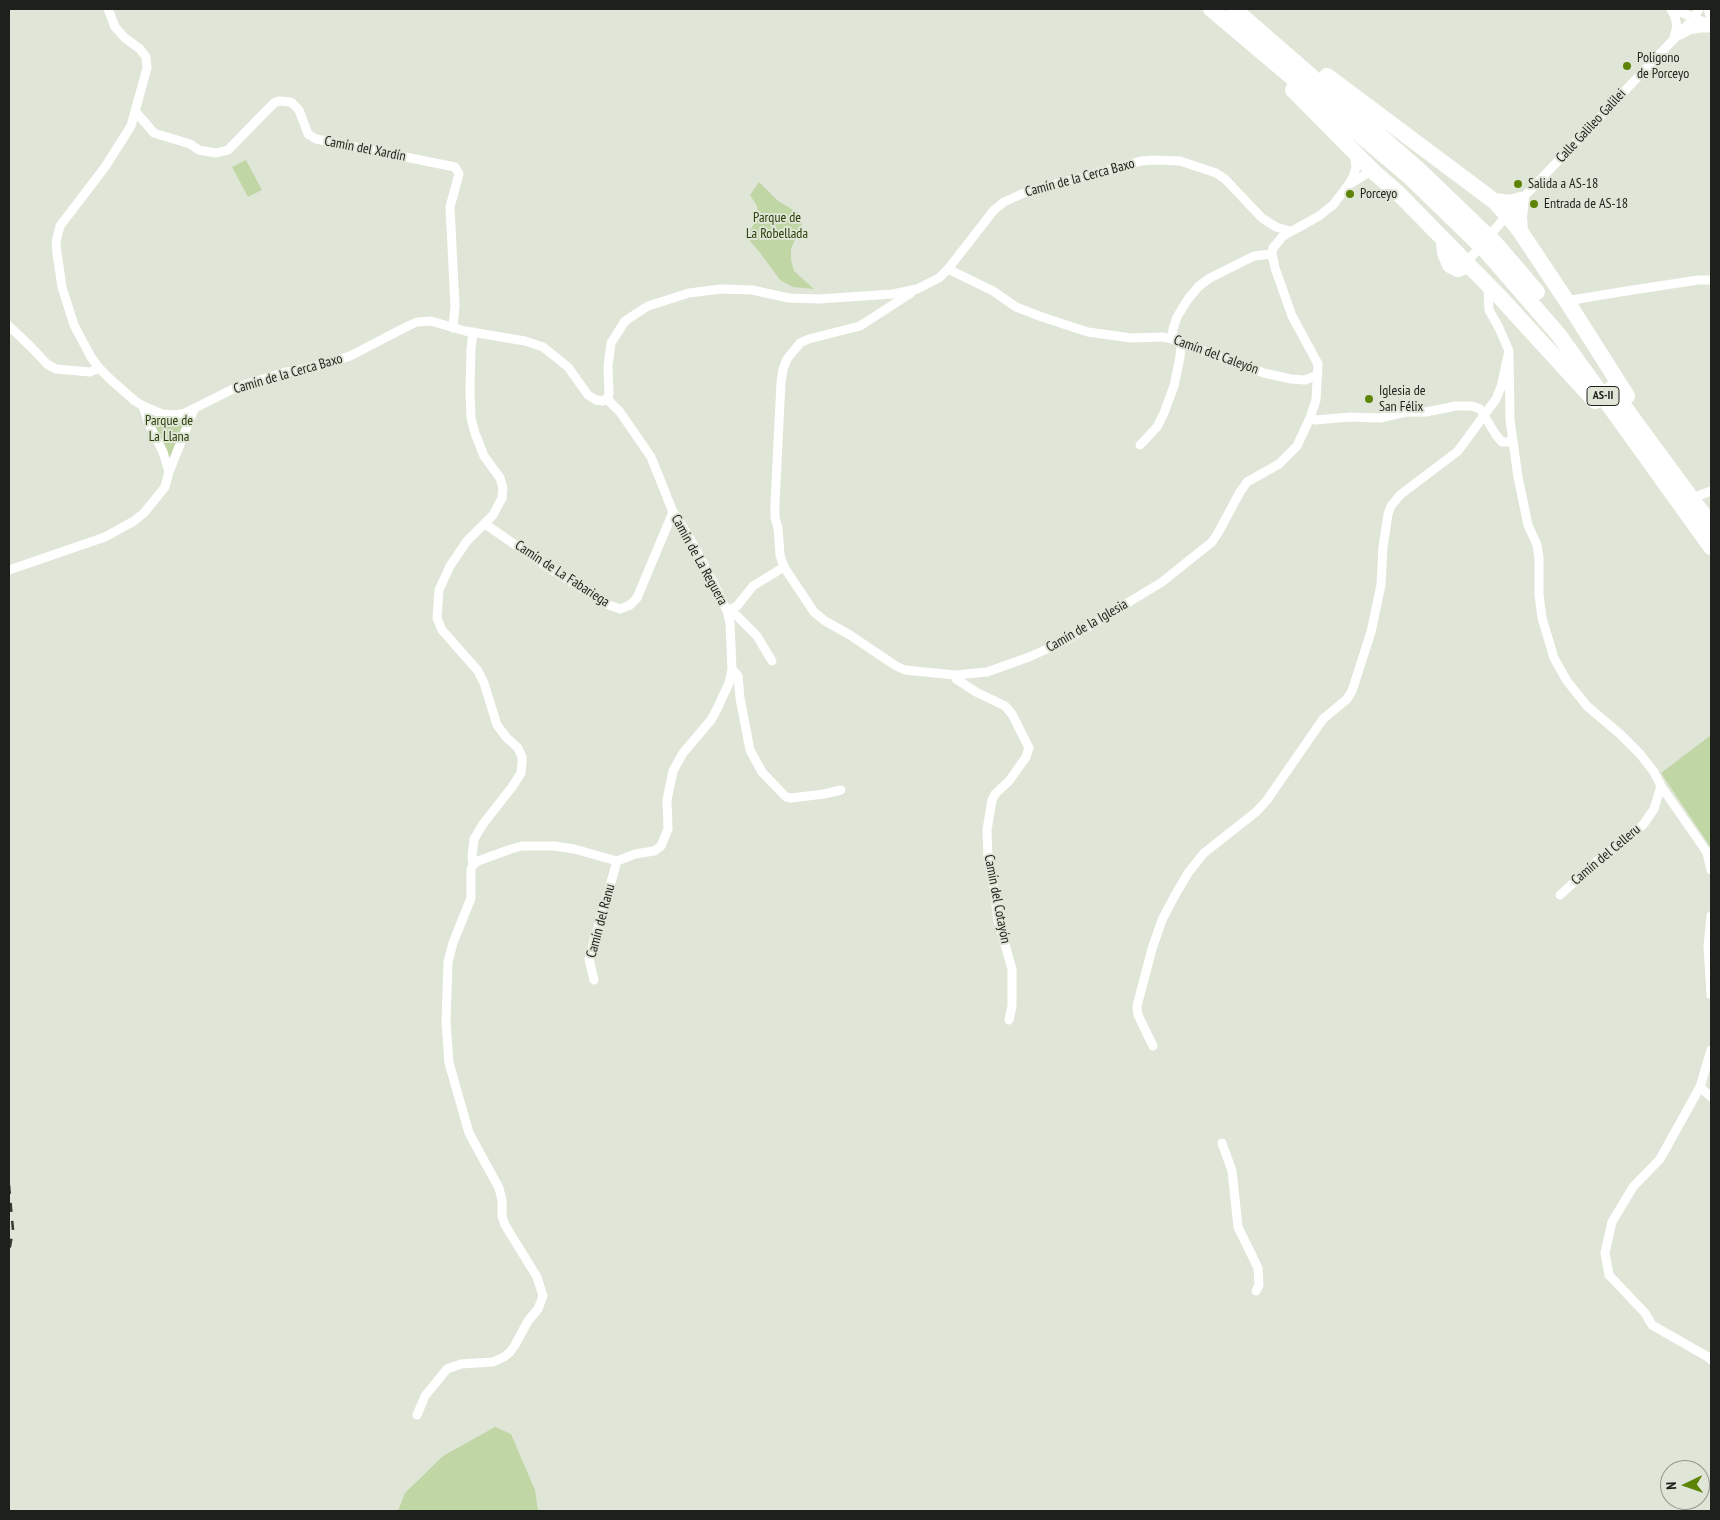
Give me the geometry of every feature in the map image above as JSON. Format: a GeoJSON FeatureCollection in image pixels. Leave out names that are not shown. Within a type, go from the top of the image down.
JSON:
{"type":"FeatureCollection","features":[{"type":"Feature","properties":{"kind":"highway","name":"AS-II"},"geometry":{"type":"LineString","coordinates":[[1211,9],[1476,232]]}},
{"type":"Feature","properties":{"kind":"highway","name":"AS-II"},"geometry":{"type":"LineString","coordinates":[[1234,9],[1418,169],[1566,327],[1687,499],[1711,525]]}},
{"type":"Feature","properties":{"kind":"highway"},"geometry":{"type":"LineString","coordinates":[[1261,32],[1288,47],[1494,201],[1504,218],[1520,231],[1568,303],[1687,499]]}},
{"type":"Feature","properties":{"kind":"highway"},"geometry":{"type":"LineString","coordinates":[[1244,37],[1276,73],[1366,165],[1398,193],[1443,240],[1445,253],[1450,265],[1458,269],[1466,263],[1687,499]]}},
{"type":"Feature","properties":{"kind":"highway"},"geometry":{"type":"LineString","coordinates":[[1494,201],[1511,203],[1521,200],[1520,231]]}},
{"type":"Feature","properties":{"kind":"highway","name":"AS-II"},"geometry":{"type":"LineString","coordinates":[[1687,499],[1711,546]]}},
{"type":"Feature","properties":{"kind":"street"},"geometry":{"type":"LineString","coordinates":[[108,9],[115,27],[125,38],[140,49],[146,57],[147,68],[131,126],[92,185],[64,218],[57,233],[56,242],[62,287],[74,325],[100,368],[110,379],[143,406],[148,422],[163,452],[169,472]]}},
{"type":"Feature","properties":{"kind":"street"},"geometry":{"type":"LineString","coordinates":[[1672,9],[1711,27]]}},
{"type":"Feature","properties":{"kind":"street"},"geometry":{"type":"LineString","coordinates":[[1672,9],[1677,26],[1673,39]]}},
{"type":"Feature","properties":{"kind":"street","name":"Calle Galileo Galilei"},"geometry":{"type":"LineString","coordinates":[[1466,263],[1504,218],[1693,19],[1699,9]]}},
{"type":"Feature","properties":{"kind":"street"},"geometry":{"type":"LineString","coordinates":[[1708,9],[1711,18]]}},
{"type":"Feature","properties":{"kind":"street"},"geometry":{"type":"LineString","coordinates":[[1673,39],[1689,30],[1711,27]]}},
{"type":"Feature","properties":{"kind":"street","name":"Camín del Xardín"},"geometry":{"type":"LineString","coordinates":[[135,111],[154,133],[190,144],[200,150],[216,153],[228,150],[274,103],[279,101],[290,102],[299,110],[308,134],[316,140],[455,167],[459,174],[450,207],[455,306],[453,328]]}},
{"type":"Feature","properties":{"kind":"street","name":"Camín de la Cerca Baxo"},"geometry":{"type":"LineString","coordinates":[[143,406],[162,414],[175,414],[194,409],[204,402],[235,388],[282,373],[322,365],[350,356],[417,322],[431,321],[453,328],[517,339],[542,347],[568,367],[588,395],[602,401],[607,399],[610,390],[608,354],[611,343],[625,321],[640,310],[689,293],[721,289],[752,290],[789,298],[818,299],[893,294],[917,289],[939,278],[994,210],[1014,197],[1026,192],[1141,161],[1180,161],[1216,173],[1262,218],[1276,227],[1290,231]]}},
{"type":"Feature","properties":{"kind":"street"},"geometry":{"type":"LineString","coordinates":[[1349,184],[1368,173],[1366,165]]}},
{"type":"Feature","properties":{"kind":"street"},"geometry":{"type":"LineString","coordinates":[[1140,445],[1157,427],[1174,386],[1180,357],[1176,341],[1177,317],[1188,299],[1199,286],[1210,278],[1254,256],[1272,254],[1273,248],[1278,241],[1290,231],[1308,223],[1326,211],[1366,165]]}},
{"type":"Feature","properties":{"kind":"street","name":"Camín de la Iglesia"},"geometry":{"type":"LineString","coordinates":[[917,289],[860,326],[809,339],[800,344],[787,359],[781,383],[775,503],[780,555],[784,567],[814,612],[896,666],[905,670],[955,675],[987,672],[1029,657],[1065,641],[1162,582],[1212,542],[1247,482],[1289,456],[1297,446],[1316,400],[1318,364],[1292,316],[1281,287],[1272,254]]}},
{"type":"Feature","properties":{"kind":"street","name":"Camín del Caleyón"},"geometry":{"type":"LineString","coordinates":[[948,268],[993,291],[1016,306],[1042,318],[1088,332],[1130,338],[1162,337],[1264,373],[1291,380],[1305,380],[1318,375]]}},
{"type":"Feature","properties":{"kind":"street"},"geometry":{"type":"LineString","coordinates":[[1568,303],[1572,300],[1610,293],[1698,280],[1711,280]]}},
{"type":"Feature","properties":{"kind":"street"},"geometry":{"type":"LineString","coordinates":[[1492,290],[1495,300],[1494,310],[1499,328]]}},
{"type":"Feature","properties":{"kind":"street"},"geometry":{"type":"LineString","coordinates":[[1492,290],[1489,310],[1509,351],[1510,420],[1513,442],[1522,502],[1539,558],[1538,595],[1542,618],[1554,658],[1567,681],[1587,706],[1620,734],[1640,754],[1654,772],[1661,786],[1709,852],[1711,870]]}},
{"type":"Feature","properties":{"kind":"street"},"geometry":{"type":"LineString","coordinates":[[9,326],[47,364],[56,369],[90,372],[100,368]]}},
{"type":"Feature","properties":{"kind":"street"},"geometry":{"type":"LineString","coordinates":[[417,1415],[425,1396],[447,1369],[461,1364],[493,1362],[504,1357],[515,1345],[528,1321],[538,1309],[543,1296],[541,1287],[505,1225],[502,1216],[502,1200],[499,1188],[469,1133],[449,1063],[446,1022],[448,962],[453,943],[471,898],[470,874],[473,864],[474,839],[521,773],[522,757],[518,748],[497,725],[484,683],[478,671],[442,630],[438,624],[436,611],[439,590],[450,566],[467,541],[493,515],[502,498],[503,488],[500,478],[484,456],[471,418],[470,349],[473,332]]}},
{"type":"Feature","properties":{"kind":"street"},"geometry":{"type":"LineString","coordinates":[[1153,1046],[1138,1015],[1137,1006],[1152,949],[1162,920],[1188,873],[1204,854],[1256,812],[1267,800],[1324,719],[1352,691],[1371,632],[1381,585],[1383,547],[1391,506],[1400,495],[1458,451],[1496,399],[1501,387],[1509,351]]}},
{"type":"Feature","properties":{"kind":"street","name":"Camín de La Reguera"},"geometry":{"type":"LineString","coordinates":[[607,399],[620,412],[651,457],[673,512],[691,540],[729,611],[732,669],[729,682],[711,720],[683,754],[673,771],[667,800],[668,829],[661,846],[654,851],[635,854],[617,861]]}},
{"type":"Feature","properties":{"kind":"street"},"geometry":{"type":"LineString","coordinates":[[1310,418],[1315,420],[1350,417],[1380,418],[1406,412],[1426,412],[1456,406],[1477,407],[1502,442],[1513,442]]}},
{"type":"Feature","properties":{"kind":"street"},"geometry":{"type":"LineString","coordinates":[[9,570],[105,537],[144,513],[165,486],[194,409]]}},
{"type":"Feature","properties":{"kind":"street"},"geometry":{"type":"LineString","coordinates":[[1687,499],[1711,491]]}},
{"type":"Feature","properties":{"kind":"street","name":"Camín de La Fabariega"},"geometry":{"type":"LineString","coordinates":[[485,524],[598,599],[614,608],[620,609],[630,605],[637,598],[673,512]]}},
{"type":"Feature","properties":{"kind":"street"},"geometry":{"type":"LineString","coordinates":[[772,661],[757,636],[729,611],[737,606],[753,586],[784,567]]}},
{"type":"Feature","properties":{"kind":"street"},"geometry":{"type":"LineString","coordinates":[[732,669],[738,676],[749,745],[762,772],[786,797],[824,794],[841,790]]}},
{"type":"Feature","properties":{"kind":"street","name":"Camín del Cotayón"},"geometry":{"type":"LineString","coordinates":[[955,675],[956,679],[976,692],[1005,706],[1012,714],[1029,748],[1026,757],[1009,781],[995,794],[992,800],[987,830],[988,860],[998,920],[1012,969],[1012,1006],[1009,1020]]}},
{"type":"Feature","properties":{"kind":"street","name":"Camín del Celleru"},"geometry":{"type":"LineString","coordinates":[[1560,895],[1595,863],[1643,825],[1654,810],[1661,786]]}},
{"type":"Feature","properties":{"kind":"street"},"geometry":{"type":"LineString","coordinates":[[473,864],[522,846],[574,849],[617,861]]}},
{"type":"Feature","properties":{"kind":"street","name":"Camín del Ranu"},"geometry":{"type":"LineString","coordinates":[[594,980],[590,959],[617,861]]}},
{"type":"Feature","properties":{"kind":"street"},"geometry":{"type":"LineString","coordinates":[[1711,916],[1708,946],[1711,995]]}},
{"type":"Feature","properties":{"kind":"street"},"geometry":{"type":"LineString","coordinates":[[1711,1050],[1700,1087],[1660,1159],[1633,1187],[1612,1222],[1605,1253],[1609,1274],[1645,1313],[1652,1325],[1711,1360]]}},
{"type":"Feature","properties":{"kind":"street"},"geometry":{"type":"LineString","coordinates":[[1700,1087],[1711,1097]]}},
{"type":"Feature","properties":{"kind":"street"},"geometry":{"type":"LineString","coordinates":[[1222,1143],[1232,1171],[1238,1227],[1258,1268],[1259,1285],[1256,1291]]}},
{"type":"Feature","properties":{"kind":"green space"},"geometry":{"type":"Polygon","coordinates":[[[246,160],[262,190],[248,197],[232,167],[246,160]]]}},
{"type":"Feature","properties":{"kind":"green space","name":"Parque de La Robellada"},"geometry":{"type":"Polygon","coordinates":[[[759,182],[778,201],[800,214],[802,223],[791,249],[791,260],[794,271],[814,289],[793,287],[780,280],[746,236],[756,221],[758,213],[757,206],[750,195],[759,182]]]}},
{"type":"Feature","properties":{"kind":"green space","name":"Parque de La Llana"},"geometry":{"type":"Polygon","coordinates":[[[155,411],[179,414],[186,420],[173,464],[166,464],[149,414],[155,411]]]}},
{"type":"Feature","properties":{"kind":"green space"},"geometry":{"type":"Polygon","coordinates":[[[1711,735],[1711,848],[1661,773],[1711,735]]]}},
{"type":"Feature","properties":{"kind":"green space"},"geometry":{"type":"Polygon","coordinates":[[[495,1427],[511,1434],[535,1490],[538,1511],[398,1511],[405,1493],[443,1456],[495,1427]]]}},
{"type":"Feature","properties":{"kind":"railway"},"geometry":{"type":"LineString","coordinates":[[9,1185],[13,1230],[9,1252]]}},
{"type":"Feature","properties":{"kind":"place","name":"Poligono de Porceyo"},"geometry":{"type":"Point","coordinates":[1627,66]}},
{"type":"Feature","properties":{"kind":"place","name":"Salida a AS-18"},"geometry":{"type":"Point","coordinates":[1518,184]}},
{"type":"Feature","properties":{"kind":"place","name":"Porceyo"},"geometry":{"type":"Point","coordinates":[1350,194]}},
{"type":"Feature","properties":{"kind":"place","name":"Entrada de AS-18"},"geometry":{"type":"Point","coordinates":[1534,204]}},
{"type":"Feature","properties":{"kind":"place","name":"Iglesia de San Félix"},"geometry":{"type":"Point","coordinates":[1369,399]}}]}
